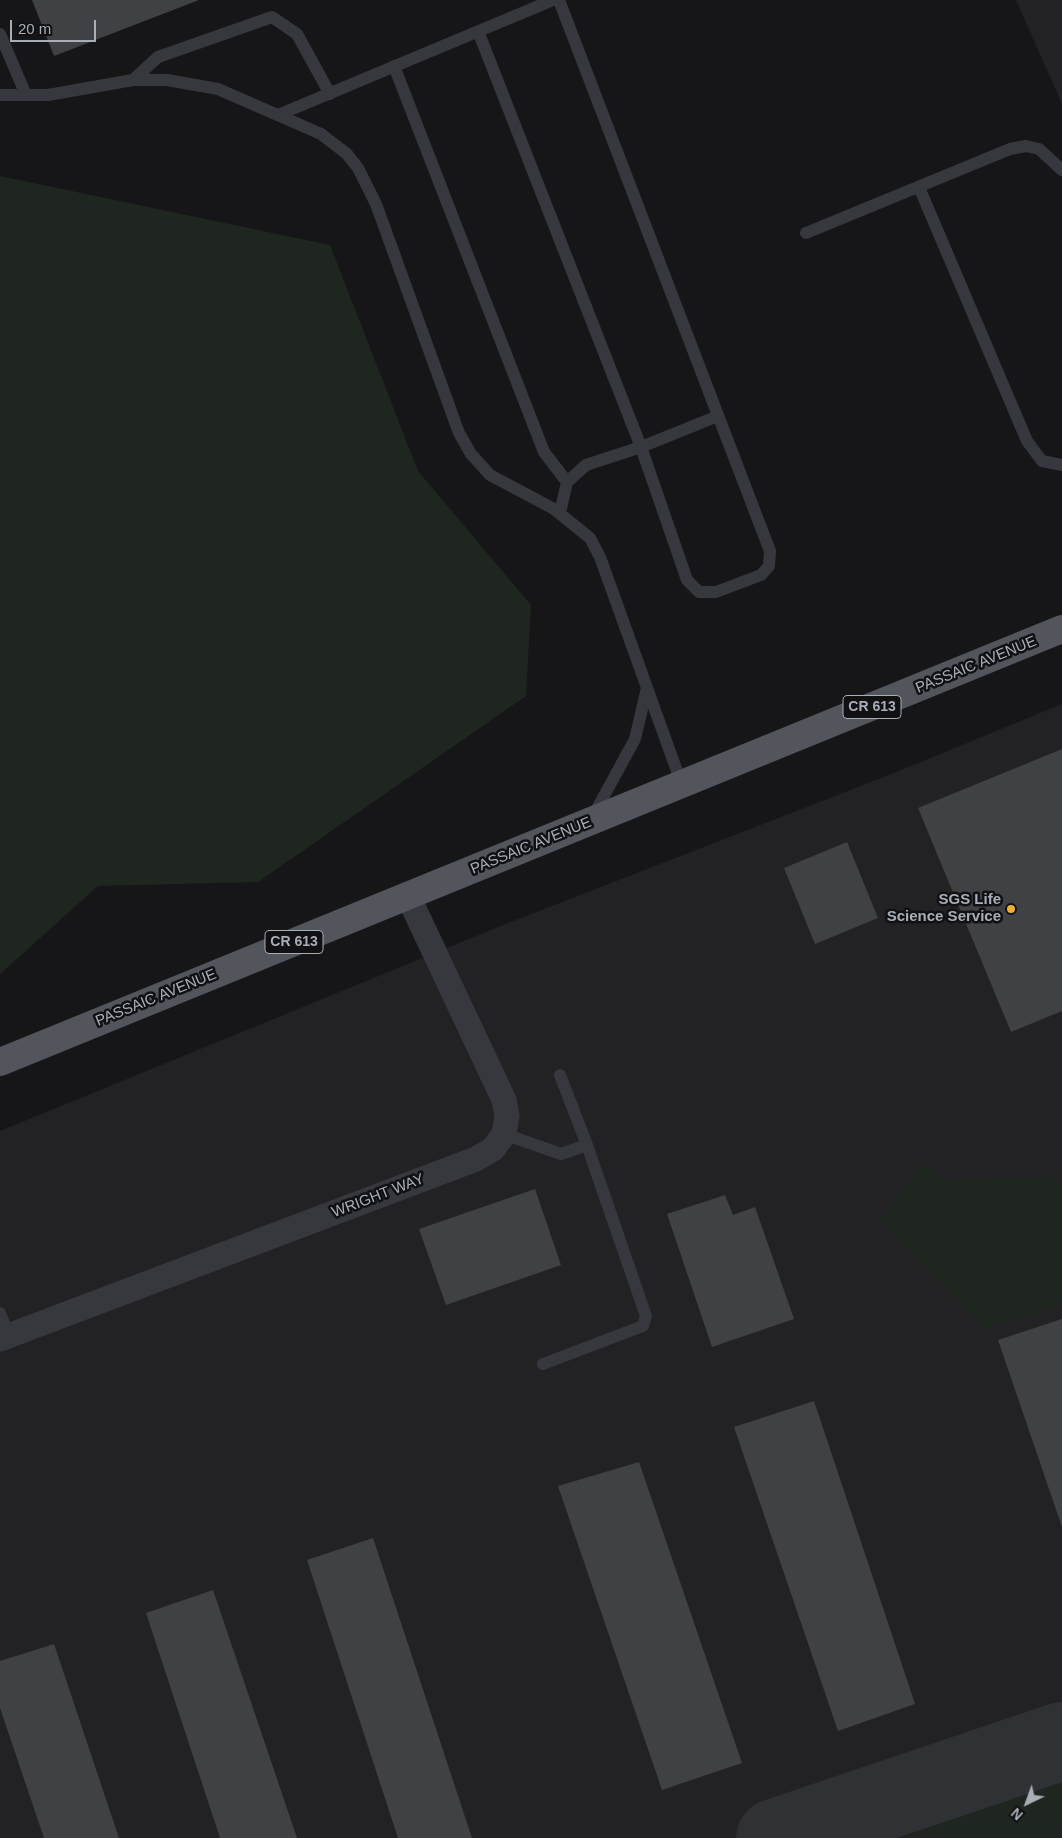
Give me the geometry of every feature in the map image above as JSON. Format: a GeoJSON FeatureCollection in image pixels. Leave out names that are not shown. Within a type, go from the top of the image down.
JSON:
{"type":"FeatureCollection","features":[{"type":"Feature","properties":{"kind":"main road","name":"PASSAIC AVENUE"},"geometry":{"type":"LineString","coordinates":[[0,1062],[1062,629]]}},
{"type":"Feature","properties":{"kind":"street"},"geometry":{"type":"LineString","coordinates":[[408,896],[504,1100],[507,1116],[504,1134]]}},
{"type":"Feature","properties":{"kind":"street","name":"WRIGHT WAY"},"geometry":{"type":"LineString","coordinates":[[3,1329],[476,1159],[493,1149],[504,1134]]}},
{"type":"Feature","properties":{"kind":"lane"},"geometry":{"type":"LineString","coordinates":[[278,115],[553,0]]}},
{"type":"Feature","properties":{"kind":"lane"},"geometry":{"type":"LineString","coordinates":[[478,32],[641,447],[687,580],[699,592],[716,592],[761,575],[770,566],[770,551],[559,0]]}},
{"type":"Feature","properties":{"kind":"lane"},"geometry":{"type":"LineString","coordinates":[[133,80],[158,57],[272,17],[298,34],[330,94]]}},
{"type":"Feature","properties":{"kind":"lane"},"geometry":{"type":"LineString","coordinates":[[0,34],[26,95]]}},
{"type":"Feature","properties":{"kind":"lane"},"geometry":{"type":"LineString","coordinates":[[394,66],[544,452],[568,482]]}},
{"type":"Feature","properties":{"kind":"lane"},"geometry":{"type":"LineString","coordinates":[[0,95],[48,95],[133,80],[168,80],[218,88],[321,134],[347,154],[358,168],[376,204],[459,433],[471,454],[490,475],[560,513],[590,538],[600,557],[682,785]]}},
{"type":"Feature","properties":{"kind":"lane"},"geometry":{"type":"LineString","coordinates":[[806,233],[1010,149],[1026,146],[1039,149],[1062,170]]}},
{"type":"Feature","properties":{"kind":"lane"},"geometry":{"type":"LineString","coordinates":[[919,187],[1027,441],[1042,461],[1062,465]]}},
{"type":"Feature","properties":{"kind":"lane"},"geometry":{"type":"LineString","coordinates":[[560,513],[568,482],[586,465],[641,447],[718,416]]}},
{"type":"Feature","properties":{"kind":"lane"},"geometry":{"type":"LineString","coordinates":[[589,823],[635,739],[647,688]]}},
{"type":"Feature","properties":{"kind":"lane"},"geometry":{"type":"LineString","coordinates":[[543,1364],[643,1326],[646,1316],[587,1146],[560,1075]]}},
{"type":"Feature","properties":{"kind":"lane"},"geometry":{"type":"LineString","coordinates":[[504,1134],[561,1154],[587,1146]]}},
{"type":"Feature","properties":{"kind":"shaded area"},"geometry":{"type":"Polygon","coordinates":[[[1016,0],[1062,0],[1062,104],[1016,0]]]}},
{"type":"Feature","properties":{"kind":"shaded area"},"geometry":{"type":"Polygon","coordinates":[[[0,176],[330,245],[418,471],[531,605],[526,696],[258,882],[98,886],[0,974],[0,176]]]}},
{"type":"Feature","properties":{"kind":"shaded area"},"geometry":{"type":"Polygon","coordinates":[[[1062,704],[1062,1838],[0,1838],[0,1131],[503,925],[889,775],[1062,704]]]}},
{"type":"Feature","properties":{"kind":"shaded area"},"geometry":{"type":"Polygon","coordinates":[[[923,1163],[945,1180],[1058,1177],[1062,1183],[1062,1304],[985,1329],[880,1221],[923,1163]]]}},
{"type":"Feature","properties":{"kind":"shaded area"},"geometry":{"type":"Polygon","coordinates":[[[1062,1768],[1062,1838],[859,1838],[866,1833],[1062,1768]]]}},
{"type":"Feature","properties":{"kind":"building"},"geometry":{"type":"Polygon","coordinates":[[[32,0],[199,0],[54,56],[32,0]]]}},
{"type":"Feature","properties":{"kind":"building","name":"SGS Life Science Service"},"geometry":{"type":"Polygon","coordinates":[[[1062,749],[1062,1011],[1011,1032],[918,808],[1062,749]]]}},
{"type":"Feature","properties":{"kind":"building"},"geometry":{"type":"Polygon","coordinates":[[[847,842],[878,918],[815,944],[784,868],[847,842]]]}},
{"type":"Feature","properties":{"kind":"building"},"geometry":{"type":"Polygon","coordinates":[[[535,1189],[561,1265],[446,1305],[419,1229],[535,1189]]]}},
{"type":"Feature","properties":{"kind":"building"},"geometry":{"type":"Polygon","coordinates":[[[725,1195],[733,1215],[755,1207],[794,1319],[712,1347],[667,1214],[725,1195]]]}},
{"type":"Feature","properties":{"kind":"building"},"geometry":{"type":"Polygon","coordinates":[[[1062,1319],[1062,1527],[998,1340],[1062,1319]]]}},
{"type":"Feature","properties":{"kind":"building"},"geometry":{"type":"Polygon","coordinates":[[[814,1401],[915,1704],[838,1731],[734,1427],[814,1401]]]}},
{"type":"Feature","properties":{"kind":"building"},"geometry":{"type":"Polygon","coordinates":[[[639,1462],[742,1763],[662,1790],[558,1486],[639,1462]]]}},
{"type":"Feature","properties":{"kind":"building"},"geometry":{"type":"Polygon","coordinates":[[[373,1538],[472,1838],[398,1838],[307,1560],[373,1538]]]}},
{"type":"Feature","properties":{"kind":"building"},"geometry":{"type":"Polygon","coordinates":[[[213,1590],[297,1838],[220,1838],[146,1613],[213,1590]]]}},
{"type":"Feature","properties":{"kind":"building"},"geometry":{"type":"Polygon","coordinates":[[[54,1644],[119,1838],[44,1838],[0,1708],[0,1661],[54,1644]]]}},
{"type":"Feature","properties":{"kind":"taxiway"},"geometry":{"type":"LineString","coordinates":[[775,1838],[1062,1741]]}},
{"type":"Feature","properties":{"kind":"place","name":"SGS Life Science Service"},"geometry":{"type":"Point","coordinates":[1011,909]}}]}
